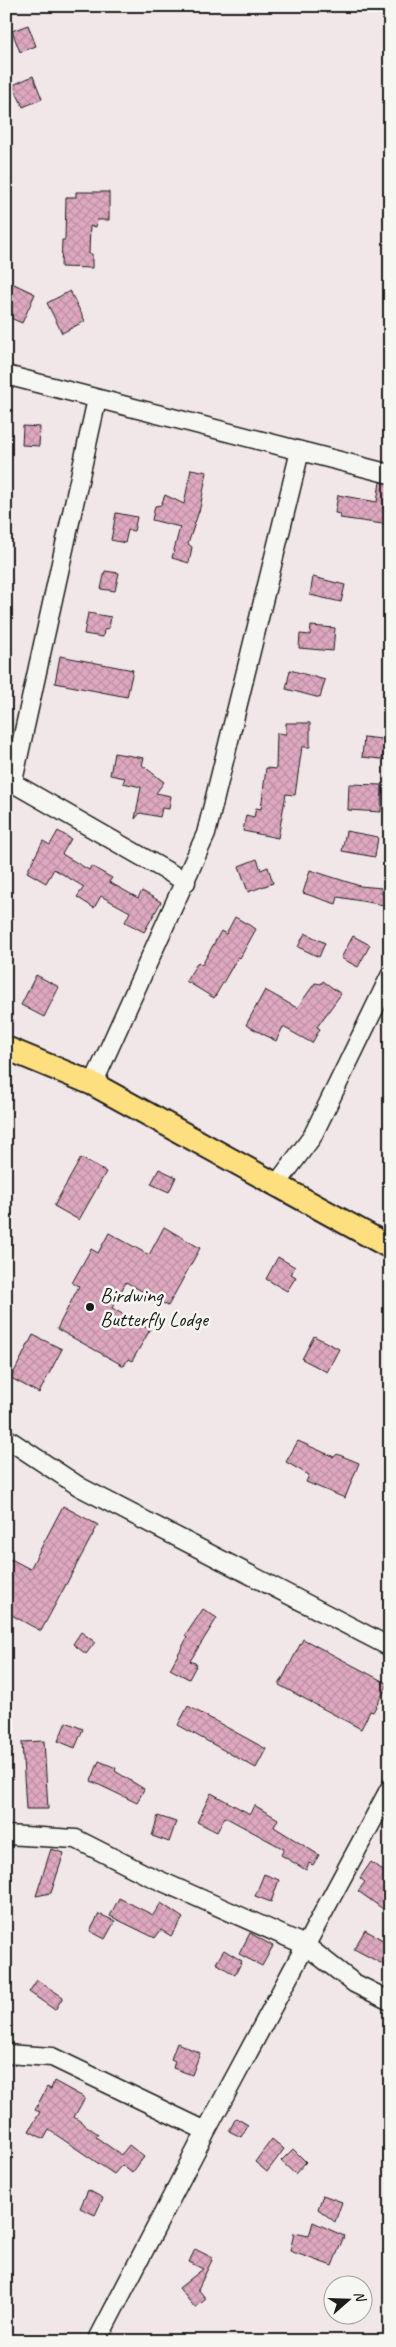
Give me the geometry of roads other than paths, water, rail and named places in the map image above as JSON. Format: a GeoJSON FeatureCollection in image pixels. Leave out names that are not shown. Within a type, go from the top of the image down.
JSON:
{"type":"FeatureCollection","features":[{"type":"Feature","properties":{"kind":"main road"},"geometry":{"type":"LineString","coordinates":[[6,1048],[93,1084],[390,1247]]}},
{"type":"Feature","properties":{"kind":"street"},"geometry":{"type":"LineString","coordinates":[[6,375],[390,474]]}},
{"type":"Feature","properties":{"kind":"street"},"geometry":{"type":"LineString","coordinates":[[97,398],[10,780],[186,882]]}},
{"type":"Feature","properties":{"kind":"street"},"geometry":{"type":"LineString","coordinates":[[93,1084],[186,882],[206,834],[300,451]]}},
{"type":"Feature","properties":{"kind":"street"},"geometry":{"type":"LineString","coordinates":[[276,1185],[312,1137],[390,976]]}},
{"type":"Feature","properties":{"kind":"street"},"geometry":{"type":"LineString","coordinates":[[6,1438],[80,1487],[390,1647]]}},
{"type":"Feature","properties":{"kind":"street"},"geometry":{"type":"LineString","coordinates":[[97,2341],[305,1945],[390,1788]]}},
{"type":"Feature","properties":{"kind":"street"},"geometry":{"type":"LineString","coordinates":[[6,1835],[76,1839],[146,1874],[305,1945],[354,1984],[390,2001]]}},
{"type":"Feature","properties":{"kind":"street"},"geometry":{"type":"LineString","coordinates":[[6,2054],[52,2057],[206,2132]]}},
{"type":"Feature","properties":{"kind":"place","name":"Birdwing Butterfly Lodge"},"geometry":{"type":"Point","coordinates":[90,1307]}}]}
